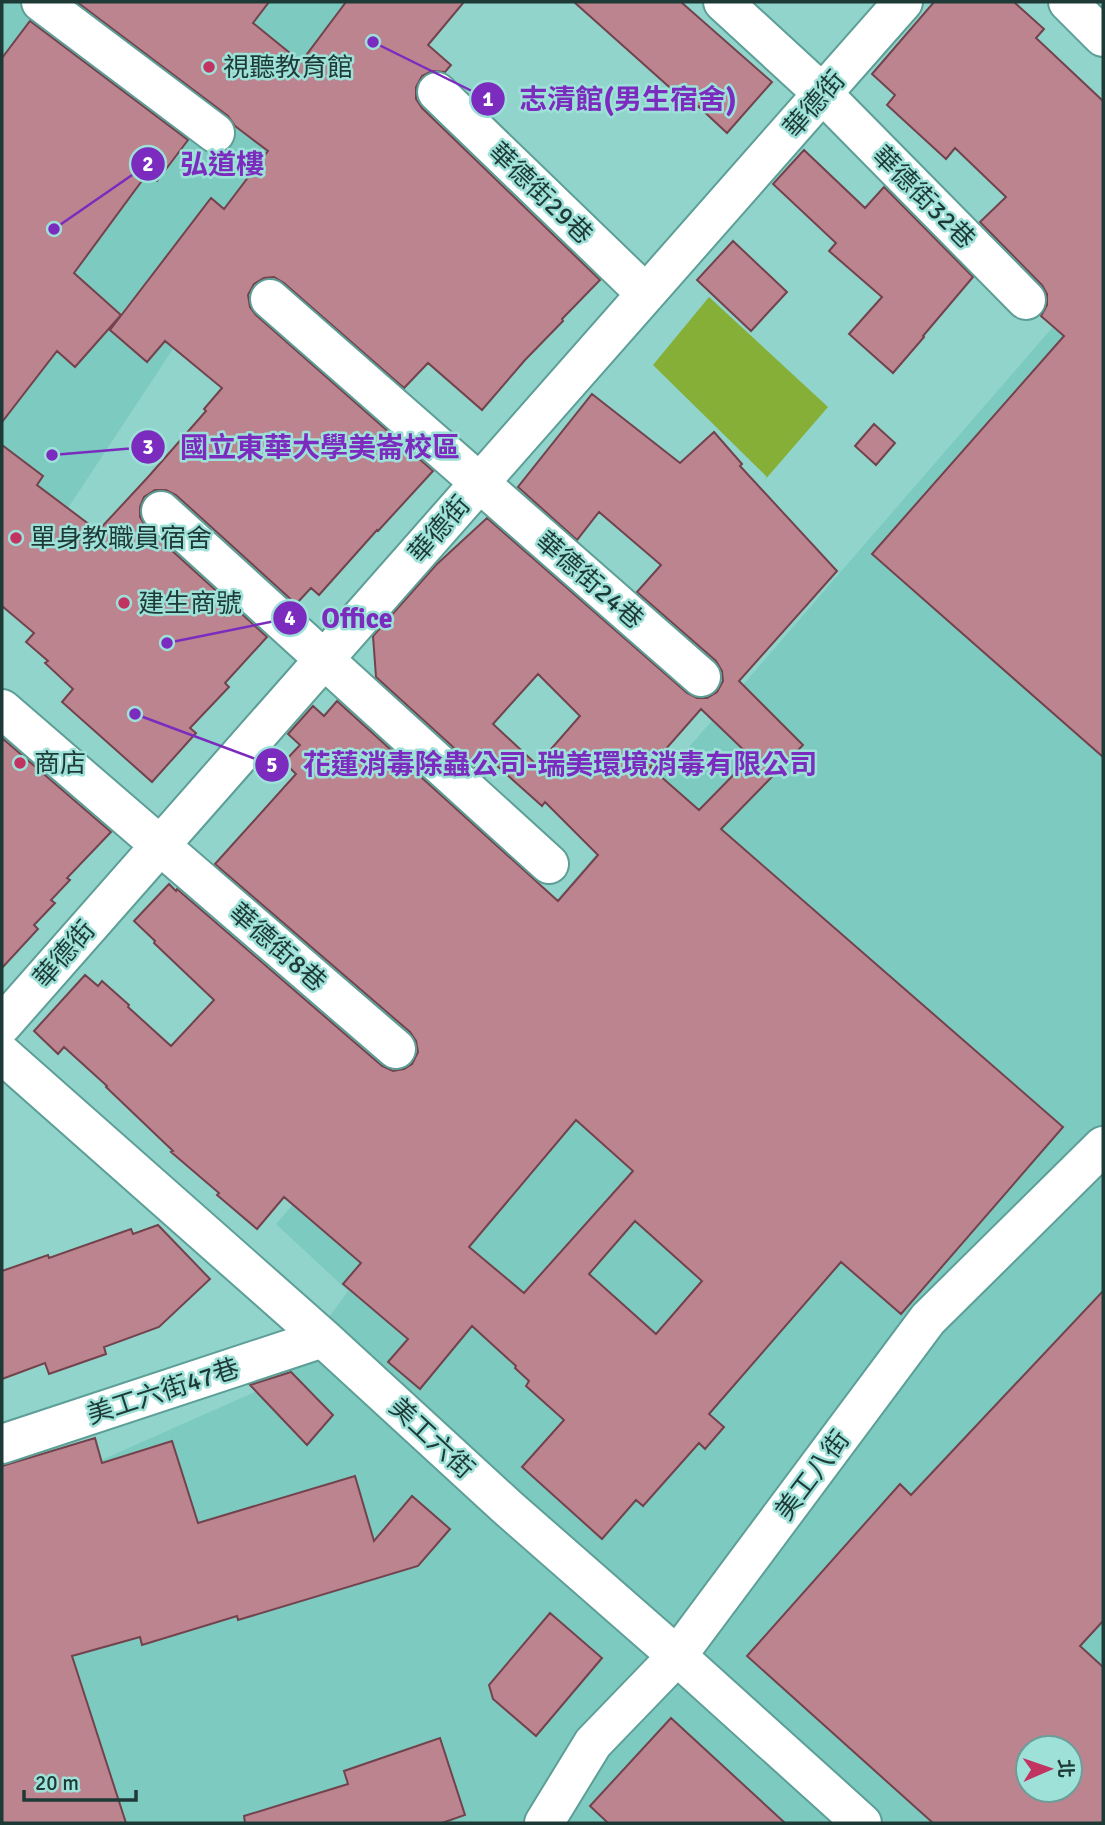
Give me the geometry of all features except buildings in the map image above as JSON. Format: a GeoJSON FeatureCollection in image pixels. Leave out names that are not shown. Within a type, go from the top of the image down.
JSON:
{"type":"FeatureCollection","features":[{"type":"Feature","properties":{"kind":"street"},"geometry":{"type":"LineString","coordinates":[[41,2],[215,133]]}},
{"type":"Feature","properties":{"kind":"street","name":"華德街32巷"},"geometry":{"type":"LineString","coordinates":[[723,2],[823,94],[1026,300]]}},
{"type":"Feature","properties":{"kind":"street","name":"華德街"},"geometry":{"type":"LineString","coordinates":[[2,1024],[903,2]]}},
{"type":"Feature","properties":{"kind":"street"},"geometry":{"type":"LineString","coordinates":[[1068,2],[1103,37]]}},
{"type":"Feature","properties":{"kind":"street","name":"華德街29巷"},"geometry":{"type":"LineString","coordinates":[[437,92],[646,294]]}},
{"type":"Feature","properties":{"kind":"street","name":"華德街24巷"},"geometry":{"type":"LineString","coordinates":[[270,299],[701,677]]}},
{"type":"Feature","properties":{"kind":"street"},"geometry":{"type":"LineString","coordinates":[[161,511],[549,864]]}},
{"type":"Feature","properties":{"kind":"street","name":"華德街8巷"},"geometry":{"type":"LineString","coordinates":[[2,709],[396,1049]]}},
{"type":"Feature","properties":{"kind":"street","name":"美工六街"},"geometry":{"type":"LineString","coordinates":[[2,1054],[323,1338],[507,1507],[862,1823]]}},
{"type":"Feature","properties":{"kind":"street","name":"美工八街"},"geometry":{"type":"LineString","coordinates":[[544,1823],[593,1743],[677,1656],[928,1319],[1103,1146]]}},
{"type":"Feature","properties":{"kind":"street","name":"美工六街47巷"},"geometry":{"type":"LineString","coordinates":[[2,1444],[323,1338]]}},
{"type":"Feature","properties":{"kind":"shaded area"},"geometry":{"type":"Polygon","coordinates":[[[2,2],[457,2],[204,302],[2,608],[2,2]]]}},
{"type":"Feature","properties":{"kind":"shaded area"},"geometry":{"type":"Polygon","coordinates":[[[1103,269],[1103,1823],[2,1823],[2,1504],[284,1379],[348,1291],[276,1224],[1103,269]]]}},
{"type":"Feature","properties":{"kind":"green space"},"geometry":{"type":"Polygon","coordinates":[[[709,297],[828,407],[764,481],[767,477],[653,365],[709,297]]]}},
{"type":"Feature","properties":{"kind":"place","name":"志清館(男生宿舍)"},"geometry":{"type":"Point","coordinates":[373,42]}},
{"type":"Feature","properties":{"kind":"place","name":"視聽教育館"},"geometry":{"type":"Point","coordinates":[209,67]}},
{"type":"Feature","properties":{"kind":"place","name":"弘道樓"},"geometry":{"type":"Point","coordinates":[54,229]}},
{"type":"Feature","properties":{"kind":"place","name":"國立東華大學美崙校區"},"geometry":{"type":"Point","coordinates":[52,455]}},
{"type":"Feature","properties":{"kind":"place","name":"單身教職員宿舍"},"geometry":{"type":"Point","coordinates":[16,538]}},
{"type":"Feature","properties":{"kind":"place","name":"建生商號"},"geometry":{"type":"Point","coordinates":[124,603]}},
{"type":"Feature","properties":{"kind":"place","name":"Office"},"geometry":{"type":"Point","coordinates":[167,643]}},
{"type":"Feature","properties":{"kind":"place","name":"花蓮消毒除蟲公司-瑞美環境消毒有限公司"},"geometry":{"type":"Point","coordinates":[135,714]}},
{"type":"Feature","properties":{"kind":"place","name":"商店"},"geometry":{"type":"Point","coordinates":[20,763]}}]}
